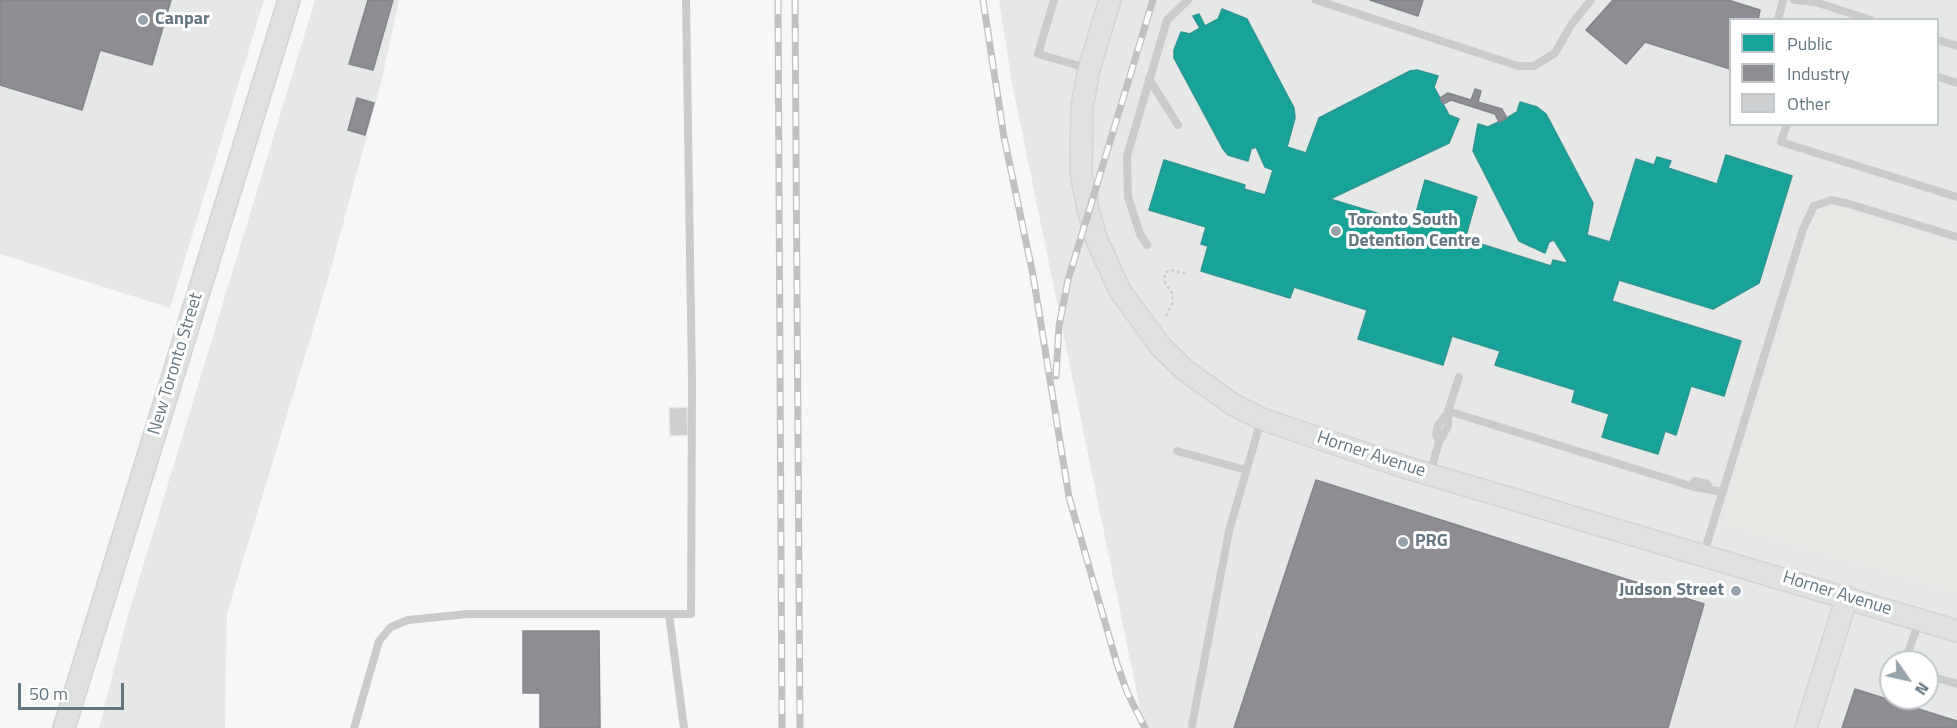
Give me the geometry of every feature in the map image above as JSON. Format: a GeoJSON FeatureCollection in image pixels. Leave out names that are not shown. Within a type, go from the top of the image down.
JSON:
{"type":"FeatureCollection","features":[{"type":"Feature","properties":{"kind":"main road","name":"New Toronto Street"},"geometry":{"type":"LineString","coordinates":[[64,728],[289,0]]}},
{"type":"Feature","properties":{"kind":"main road","name":"Horner Avenue"},"geometry":{"type":"LineString","coordinates":[[1110,0],[1089,69],[1081,129],[1081,173],[1096,238],[1106,265],[1139,320],[1161,347],[1186,371],[1211,390],[1262,419],[1430,474],[1957,631]]}},
{"type":"Feature","properties":{"kind":"main road"},"geometry":{"type":"LineString","coordinates":[[1806,728],[1847,597]]}},
{"type":"Feature","properties":{"kind":"lane"},"geometry":{"type":"LineString","coordinates":[[354,728],[379,640],[391,627],[408,620],[468,614],[691,614],[692,358],[686,0]]}},
{"type":"Feature","properties":{"kind":"lane"},"geometry":{"type":"LineString","coordinates":[[1054,0],[1038,54],[1089,69]]}},
{"type":"Feature","properties":{"kind":"lane"},"geometry":{"type":"LineString","coordinates":[[1147,245],[1140,234],[1128,197],[1127,156],[1167,20],[1188,0]]}},
{"type":"Feature","properties":{"kind":"lane"},"geometry":{"type":"LineString","coordinates":[[1316,0],[1518,66],[1534,66],[1555,53],[1591,0]]}},
{"type":"Feature","properties":{"kind":"lane"},"geometry":{"type":"LineString","coordinates":[[1779,18],[1784,0]]}},
{"type":"Feature","properties":{"kind":"lane"},"geometry":{"type":"LineString","coordinates":[[1794,0],[1815,2],[1865,18]]}},
{"type":"Feature","properties":{"kind":"lane"},"geometry":{"type":"LineString","coordinates":[[1939,40],[1957,46]]}},
{"type":"Feature","properties":{"kind":"lane"},"geometry":{"type":"LineString","coordinates":[[1939,76],[1957,83]]}},
{"type":"Feature","properties":{"kind":"lane"},"geometry":{"type":"LineString","coordinates":[[1149,79],[1178,124]]}},
{"type":"Feature","properties":{"kind":"lane"},"geometry":{"type":"LineString","coordinates":[[1786,126],[1781,142],[1957,198]]}},
{"type":"Feature","properties":{"kind":"lane"},"geometry":{"type":"LineString","coordinates":[[1703,554],[1803,229],[1814,206],[1831,200],[1846,203],[1957,237]]}},
{"type":"Feature","properties":{"kind":"lane"},"geometry":{"type":"LineString","coordinates":[[1430,474],[1439,442],[1444,437],[1448,426],[1448,412],[1459,377]]}},
{"type":"Feature","properties":{"kind":"lane"},"geometry":{"type":"LineString","coordinates":[[1448,412],[1692,484],[1695,481],[1707,484],[1710,489],[1723,492]]}},
{"type":"Feature","properties":{"kind":"lane"},"geometry":{"type":"LineString","coordinates":[[1192,725],[1229,531],[1262,419]]}},
{"type":"Feature","properties":{"kind":"lane"},"geometry":{"type":"LineString","coordinates":[[1177,451],[1246,470]]}},
{"type":"Feature","properties":{"kind":"lane"},"geometry":{"type":"LineString","coordinates":[[669,614],[684,728]]}},
{"type":"Feature","properties":{"kind":"lane"},"geometry":{"type":"LineString","coordinates":[[1909,650],[1920,619]]}},
{"type":"Feature","properties":{"kind":"lane"},"geometry":{"type":"LineString","coordinates":[[1939,679],[1957,684]]}},
{"type":"Feature","properties":{"kind":"path"},"geometry":{"type":"LineString","coordinates":[[1166,316],[1173,302],[1172,293],[1164,281],[1165,273],[1171,270],[1186,274]]}},
{"type":"Feature","properties":{"kind":"shaded area","name":"Canpar"},"geometry":{"type":"Polygon","coordinates":[[[0,0],[264,0],[170,308],[0,254],[0,0]]]}},
{"type":"Feature","properties":{"kind":"shaded area"},"geometry":{"type":"Polygon","coordinates":[[[315,0],[399,0],[381,83],[327,283],[227,613],[225,728],[99,728],[126,622],[315,0]]]}},
{"type":"Feature","properties":{"kind":"shaded area"},"geometry":{"type":"Polygon","coordinates":[[[999,0],[1957,0],[1957,728],[1144,728],[1012,83],[999,0]]]}},
{"type":"Feature","properties":{"kind":"shaded area"},"geometry":{"type":"Polygon","coordinates":[[[1835,208],[1957,247],[1957,593],[1722,523],[1819,213],[1835,208]]]}},
{"type":"Feature","properties":{"kind":"building: Public","name":"Toronto South Detention Centre"},"geometry":{"type":"Polygon","coordinates":[[[1222,9],[1247,19],[1294,108],[1295,118],[1287,147],[1306,153],[1319,118],[1410,71],[1417,70],[1438,76],[1434,87],[1449,115],[1459,119],[1449,143],[1330,199],[1413,224],[1425,180],[1477,197],[1465,239],[1551,266],[1553,260],[1566,263],[1567,261],[1554,240],[1549,242],[1545,253],[1519,241],[1473,151],[1478,124],[1488,127],[1507,118],[1517,112],[1520,102],[1537,107],[1546,114],[1593,203],[1587,235],[1610,242],[1636,159],[1654,165],[1657,157],[1671,161],[1668,168],[1717,184],[1726,155],[1792,176],[1759,283],[1713,309],[1619,280],[1612,301],[1741,341],[1724,396],[1691,386],[1676,435],[1665,431],[1658,454],[1602,437],[1609,414],[1572,402],[1575,390],[1495,365],[1500,351],[1452,336],[1443,365],[1358,339],[1367,310],[1294,287],[1290,298],[1201,271],[1208,246],[1201,244],[1206,227],[1149,210],[1164,160],[1245,185],[1244,189],[1265,195],[1273,170],[1265,167],[1256,147],[1251,149],[1248,161],[1228,155],[1174,58],[1174,50],[1181,32],[1190,34],[1200,28],[1193,16],[1199,14],[1205,26],[1218,19],[1222,9]]]}},
{"type":"Feature","properties":{"kind":"building: Industry"},"geometry":{"type":"Polygon","coordinates":[[[0,0],[171,0],[152,65],[100,50],[82,110],[0,85],[0,0]]]}},
{"type":"Feature","properties":{"kind":"building: Industry"},"geometry":{"type":"Polygon","coordinates":[[[368,0],[393,0],[373,70],[349,64],[368,0]]]}},
{"type":"Feature","properties":{"kind":"building: Industry"},"geometry":{"type":"Polygon","coordinates":[[[1370,0],[1423,0],[1418,16],[1370,0]]]}},
{"type":"Feature","properties":{"kind":"building: Industry"},"geometry":{"type":"Polygon","coordinates":[[[1613,0],[1728,0],[1760,10],[1758,18],[1729,18],[1729,69],[1645,42],[1626,64],[1586,30],[1613,0]]]}},
{"type":"Feature","properties":{"kind":"building: Industry"},"geometry":{"type":"Polygon","coordinates":[[[1475,89],[1481,91],[1478,102],[1502,109],[1507,118],[1499,122],[1495,114],[1451,100],[1443,104],[1440,98],[1448,93],[1471,100],[1475,89]]]}},
{"type":"Feature","properties":{"kind":"building: Industry"},"geometry":{"type":"Polygon","coordinates":[[[357,98],[374,103],[365,135],[348,130],[357,98]]]}},
{"type":"Feature","properties":{"kind":"building: Industry","name":"PRG"},"geometry":{"type":"Polygon","coordinates":[[[1316,480],[1704,604],[1668,728],[1234,728],[1316,480]]]}},
{"type":"Feature","properties":{"kind":"building: Industry"},"geometry":{"type":"Polygon","coordinates":[[[523,631],[599,631],[600,728],[540,728],[540,693],[523,693],[523,631]]]}},
{"type":"Feature","properties":{"kind":"building: Industry"},"geometry":{"type":"Polygon","coordinates":[[[1855,689],[1879,697],[1879,710],[1922,710],[1957,721],[1957,728],[1842,728],[1855,689]]]}},
{"type":"Feature","properties":{"kind":"building: Other"},"geometry":{"type":"Polygon","coordinates":[[[687,407],[688,435],[670,436],[669,408],[687,407]]]}},
{"type":"Feature","properties":{"kind":"railway"},"geometry":{"type":"LineString","coordinates":[[778,0],[782,728]]}},
{"type":"Feature","properties":{"kind":"railway"},"geometry":{"type":"LineString","coordinates":[[795,0],[800,728]]}},
{"type":"Feature","properties":{"kind":"railway"},"geometry":{"type":"LineString","coordinates":[[983,0],[1004,137],[1033,275],[1069,497],[1117,664],[1127,692],[1145,728]]}},
{"type":"Feature","properties":{"kind":"railway"},"geometry":{"type":"LineString","coordinates":[[1056,376],[1059,326],[1068,280],[1153,0]]}},
{"type":"Feature","properties":{"kind":"place","name":"Canpar"},"geometry":{"type":"Point","coordinates":[143,20]}},
{"type":"Feature","properties":{"kind":"place","name":"Toronto South Detention Centre"},"geometry":{"type":"Point","coordinates":[1336,231]}},
{"type":"Feature","properties":{"kind":"place","name":"PRG"},"geometry":{"type":"Point","coordinates":[1403,542]}},
{"type":"Feature","properties":{"kind":"place","name":"Judson Street"},"geometry":{"type":"Point","coordinates":[1736,591]}}]}
